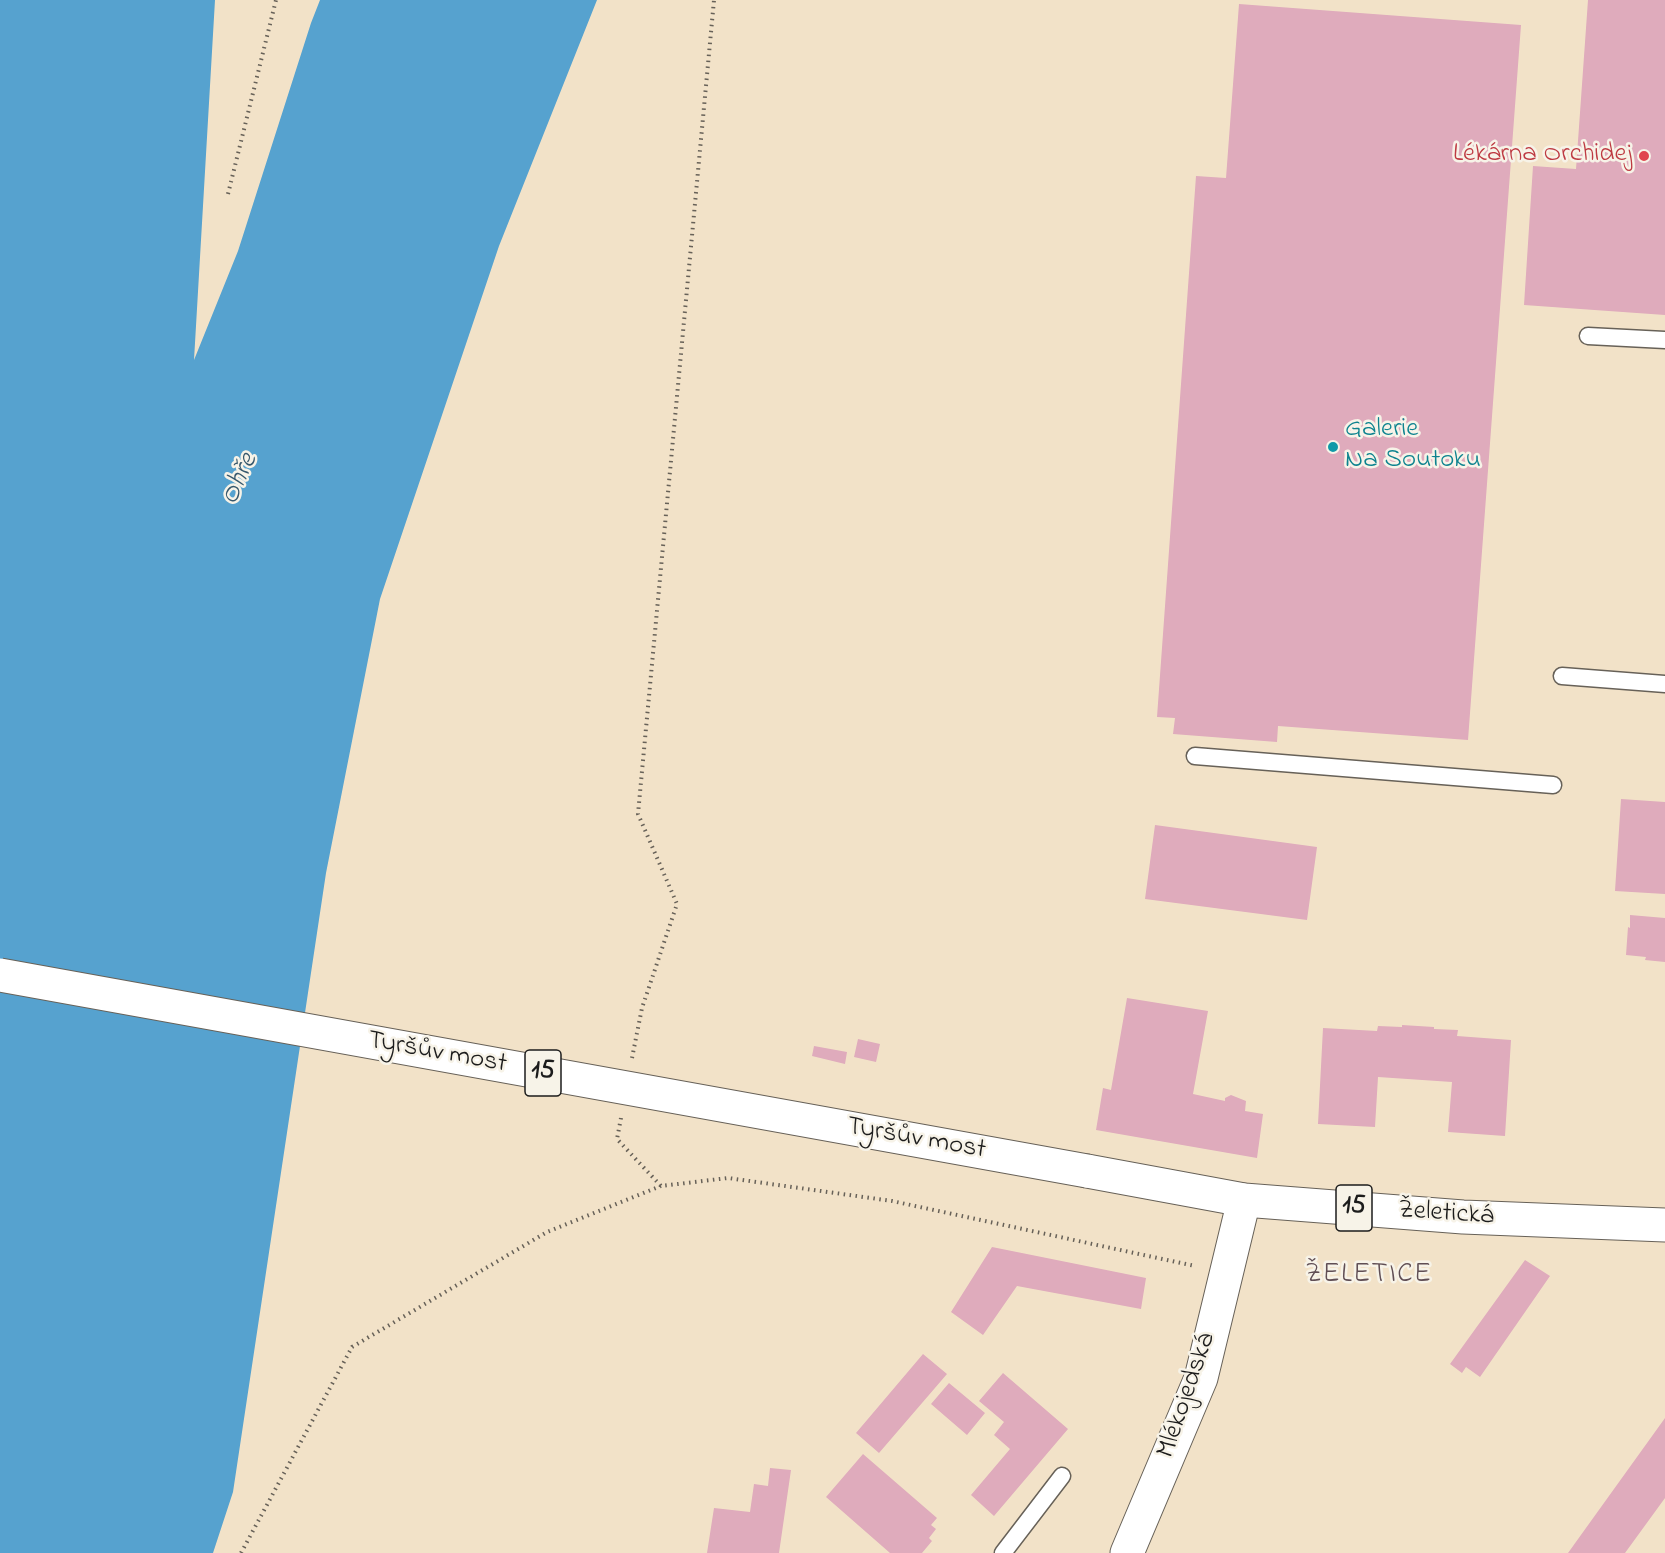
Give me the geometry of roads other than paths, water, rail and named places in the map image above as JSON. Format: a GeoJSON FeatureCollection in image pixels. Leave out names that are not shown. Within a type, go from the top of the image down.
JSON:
{"type":"FeatureCollection","features":[{"type":"Feature","properties":{"kind":"main road","name":"Tyršův most"},"geometry":{"type":"LineString","coordinates":[[0,975],[1087,1171]]}},
{"type":"Feature","properties":{"kind":"main road","name":"Želetická"},"geometry":{"type":"LineString","coordinates":[[1087,1171],[1244,1200],[1463,1217],[1665,1225]]}},
{"type":"Feature","properties":{"kind":"main road","name":"Mlékojedská"},"geometry":{"type":"LineString","coordinates":[[1127,1553],[1201,1378],[1244,1200]]}},
{"type":"Feature","properties":{"kind":"lane"},"geometry":{"type":"LineString","coordinates":[[1588,336],[1665,340]]}},
{"type":"Feature","properties":{"kind":"lane"},"geometry":{"type":"LineString","coordinates":[[1562,676],[1665,684]]}},
{"type":"Feature","properties":{"kind":"lane"},"geometry":{"type":"LineString","coordinates":[[1195,756],[1552,785]]}},
{"type":"Feature","properties":{"kind":"lane"},"geometry":{"type":"LineString","coordinates":[[1004,1553],[1062,1476]]}},
{"type":"Feature","properties":{"kind":"water","name":"Ohře"},"geometry":{"type":"Polygon","coordinates":[[[0,0],[215,0],[194,360],[238,251],[320,0],[597,0],[499,246],[380,599],[326,873],[233,1492],[213,1553],[0,1553],[0,0]]]}},
{"type":"Feature","properties":{"kind":"place","name":"Lékárna Orchidej"},"geometry":{"type":"Point","coordinates":[1644,156]}},
{"type":"Feature","properties":{"kind":"place","name":"Galerie Na Soutoku"},"geometry":{"type":"Point","coordinates":[1333,447]}},
{"type":"Feature","properties":{"kind":"district","name":"ŽELETICE"},"geometry":{"type":"Point","coordinates":[1369,1276]}}]}
